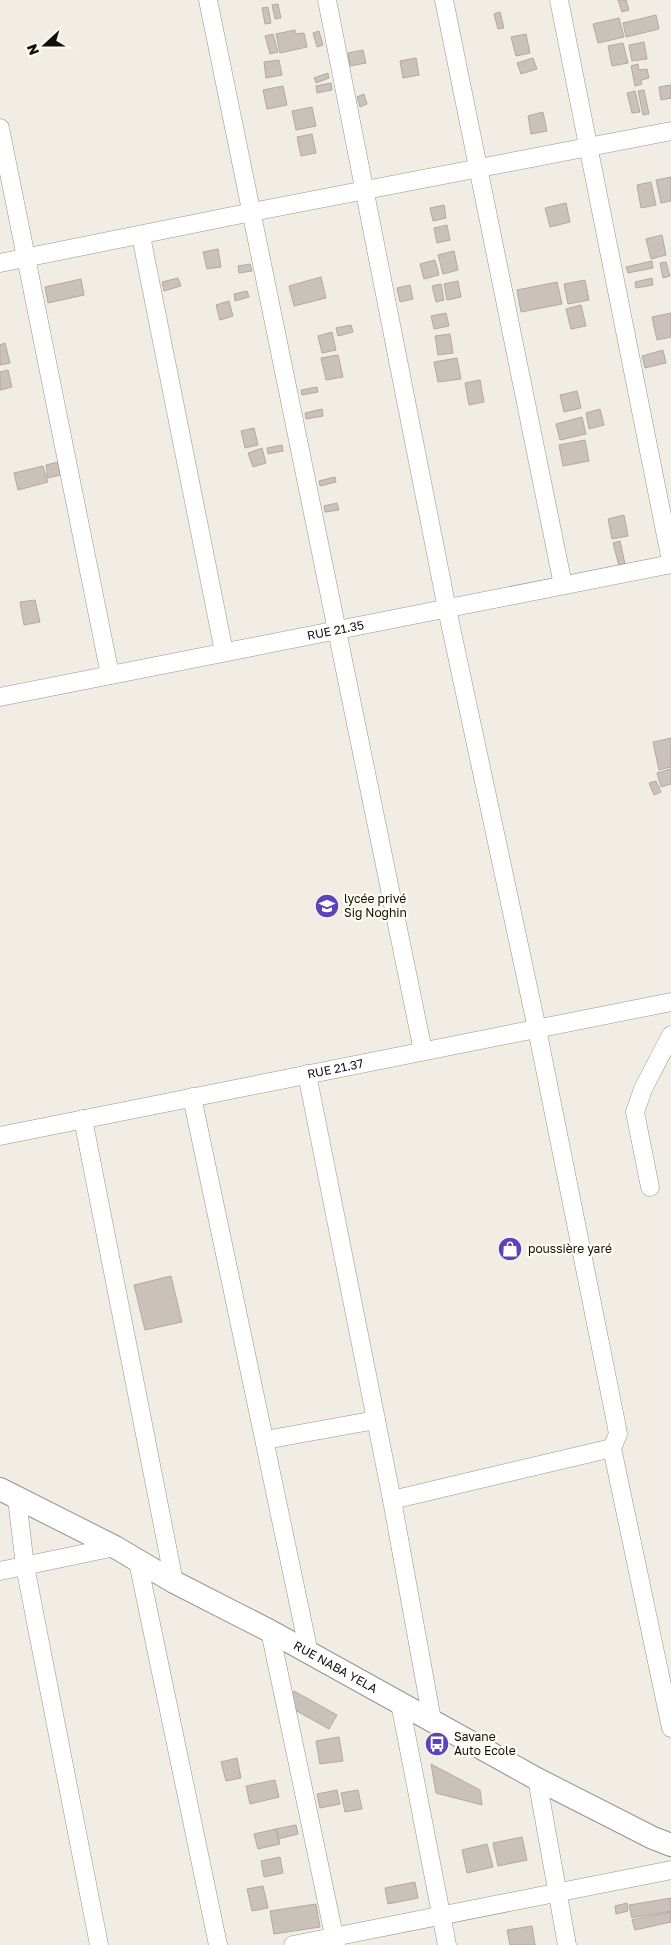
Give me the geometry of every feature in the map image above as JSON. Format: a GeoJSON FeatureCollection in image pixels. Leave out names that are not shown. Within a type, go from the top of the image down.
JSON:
{"type":"FeatureCollection","features":[{"type":"Feature","properties":{"kind":"street"},"geometry":{"type":"LineString","coordinates":[[208,0],[423,1051]]}},
{"type":"Feature","properties":{"kind":"street"},"geometry":{"type":"LineString","coordinates":[[327,0],[447,609],[536,1028],[616,1423],[618,1434],[612,1448],[671,1728]]}},
{"type":"Feature","properties":{"kind":"street"},"geometry":{"type":"LineString","coordinates":[[444,0],[563,585]]}},
{"type":"Feature","properties":{"kind":"street"},"geometry":{"type":"LineString","coordinates":[[559,0],[671,563]]}},
{"type":"Feature","properties":{"kind":"street"},"geometry":{"type":"LineString","coordinates":[[0,128],[110,675]]}},
{"type":"Feature","properties":{"kind":"street"},"geometry":{"type":"LineString","coordinates":[[0,263],[671,131]]}},
{"type":"Feature","properties":{"kind":"street"},"geometry":{"type":"LineString","coordinates":[[141,236],[224,652]]}},
{"type":"Feature","properties":{"kind":"street","name":"RUE 21.35"},"geometry":{"type":"LineString","coordinates":[[0,696],[447,609],[671,563]]}},
{"type":"Feature","properties":{"kind":"street","name":"RUE 21.37"},"geometry":{"type":"LineString","coordinates":[[0,1136],[671,1002]]}},
{"type":"Feature","properties":{"kind":"street"},"geometry":{"type":"LineString","coordinates":[[650,1187],[635,1112],[643,1089],[671,1035]]}},
{"type":"Feature","properties":{"kind":"street"},"geometry":{"type":"LineString","coordinates":[[307,1074],[392,1500],[432,1720]]}},
{"type":"Feature","properties":{"kind":"street"},"geometry":{"type":"LineString","coordinates":[[192,1097],[309,1653]]}},
{"type":"Feature","properties":{"kind":"street"},"geometry":{"type":"LineString","coordinates":[[83,1119],[174,1582]]}},
{"type":"Feature","properties":{"kind":"street"},"geometry":{"type":"LineString","coordinates":[[265,1440],[376,1420]]}},
{"type":"Feature","properties":{"kind":"street"},"geometry":{"type":"LineString","coordinates":[[392,1500],[612,1448]]}},
{"type":"Feature","properties":{"kind":"street"},"geometry":{"type":"LineString","coordinates":[[9,1494],[100,1945]]}},
{"type":"Feature","properties":{"kind":"street","name":"RUE NABA YELA"},"geometry":{"type":"LineString","coordinates":[[9,1494],[115,1547],[174,1582],[270,1630],[537,1779],[653,1838],[671,1845]]}},
{"type":"Feature","properties":{"kind":"street"},"geometry":{"type":"LineString","coordinates":[[0,1571],[115,1547]]}},
{"type":"Feature","properties":{"kind":"street"},"geometry":{"type":"LineString","coordinates":[[138,1562],[218,1945]]}},
{"type":"Feature","properties":{"kind":"street"},"geometry":{"type":"LineString","coordinates":[[270,1630],[335,1941]]}},
{"type":"Feature","properties":{"kind":"street"},"geometry":{"type":"LineString","coordinates":[[400,1703],[447,1945]]}},
{"type":"Feature","properties":{"kind":"street"},"geometry":{"type":"LineString","coordinates":[[537,1779],[567,1945]]}},
{"type":"Feature","properties":{"kind":"street"},"geometry":{"type":"LineString","coordinates":[[293,1945],[335,1941],[441,1914],[671,1870]]}},
{"type":"Feature","properties":{"kind":"building"},"geometry":{"type":"Polygon","coordinates":[[[618,0],[626,0],[629,10],[622,12],[618,0]]]}},
{"type":"Feature","properties":{"kind":"building"},"geometry":{"type":"Polygon","coordinates":[[[278,4],[281,18],[275,19],[272,5],[278,4]]]}},
{"type":"Feature","properties":{"kind":"building"},"geometry":{"type":"Polygon","coordinates":[[[268,7],[271,23],[265,24],[262,8],[268,7]]]}},
{"type":"Feature","properties":{"kind":"building"},"geometry":{"type":"Polygon","coordinates":[[[500,12],[504,28],[498,29],[494,14],[500,12]]]}},
{"type":"Feature","properties":{"kind":"building"},"geometry":{"type":"Polygon","coordinates":[[[656,15],[659,29],[626,37],[623,23],[656,15]]]}},
{"type":"Feature","properties":{"kind":"building"},"geometry":{"type":"Polygon","coordinates":[[[619,18],[624,37],[598,43],[593,24],[619,18]]]}},
{"type":"Feature","properties":{"kind":"building"},"geometry":{"type":"Polygon","coordinates":[[[295,30],[296,34],[304,33],[307,47],[280,53],[276,34],[295,30]]]}},
{"type":"Feature","properties":{"kind":"building"},"geometry":{"type":"Polygon","coordinates":[[[319,31],[323,45],[317,47],[313,33],[319,31]]]}},
{"type":"Feature","properties":{"kind":"building"},"geometry":{"type":"Polygon","coordinates":[[[273,34],[278,52],[270,54],[265,36],[273,34]]]}},
{"type":"Feature","properties":{"kind":"building"},"geometry":{"type":"Polygon","coordinates":[[[526,34],[530,53],[516,56],[511,37],[526,34]]]}},
{"type":"Feature","properties":{"kind":"building"},"geometry":{"type":"Polygon","coordinates":[[[644,42],[647,59],[632,61],[629,45],[644,42]]]}},
{"type":"Feature","properties":{"kind":"building"},"geometry":{"type":"Polygon","coordinates":[[[623,43],[628,63],[612,66],[608,46],[623,43]]]}},
{"type":"Feature","properties":{"kind":"building"},"geometry":{"type":"Polygon","coordinates":[[[363,50],[366,63],[350,66],[348,53],[363,50]]]}},
{"type":"Feature","properties":{"kind":"building"},"geometry":{"type":"Polygon","coordinates":[[[416,58],[419,75],[403,78],[400,61],[416,58]]]}},
{"type":"Feature","properties":{"kind":"building"},"geometry":{"type":"Polygon","coordinates":[[[533,58],[537,69],[521,74],[517,63],[533,58]]]}},
{"type":"Feature","properties":{"kind":"building"},"geometry":{"type":"Polygon","coordinates":[[[279,60],[282,75],[266,78],[264,62],[279,60]]]}},
{"type":"Feature","properties":{"kind":"building"},"geometry":{"type":"Polygon","coordinates":[[[638,64],[639,70],[647,69],[649,78],[641,80],[642,84],[635,86],[631,66],[638,64]]]}},
{"type":"Feature","properties":{"kind":"building"},"geometry":{"type":"Polygon","coordinates":[[[328,73],[329,78],[316,83],[314,78],[328,73]]]}},
{"type":"Feature","properties":{"kind":"building"},"geometry":{"type":"Polygon","coordinates":[[[331,83],[332,90],[317,93],[316,86],[331,83]]]}},
{"type":"Feature","properties":{"kind":"building"},"geometry":{"type":"Polygon","coordinates":[[[671,85],[671,98],[661,100],[659,87],[671,85]]]}},
{"type":"Feature","properties":{"kind":"building"},"geometry":{"type":"Polygon","coordinates":[[[283,86],[287,105],[267,109],[263,90],[283,86]]]}},
{"type":"Feature","properties":{"kind":"building"},"geometry":{"type":"Polygon","coordinates":[[[644,90],[649,114],[643,115],[638,91],[644,90]]]}},
{"type":"Feature","properties":{"kind":"building"},"geometry":{"type":"Polygon","coordinates":[[[635,91],[640,112],[632,113],[627,93],[635,91]]]}},
{"type":"Feature","properties":{"kind":"building"},"geometry":{"type":"Polygon","coordinates":[[[364,94],[367,104],[360,107],[357,97],[364,94]]]}},
{"type":"Feature","properties":{"kind":"building"},"geometry":{"type":"Polygon","coordinates":[[[312,107],[316,126],[296,130],[292,111],[312,107]]]}},
{"type":"Feature","properties":{"kind":"building"},"geometry":{"type":"Polygon","coordinates":[[[543,112],[547,131],[531,134],[528,116],[543,112]]]}},
{"type":"Feature","properties":{"kind":"building"},"geometry":{"type":"Polygon","coordinates":[[[312,134],[316,153],[301,156],[297,137],[312,134]]]}},
{"type":"Feature","properties":{"kind":"building"},"geometry":{"type":"Polygon","coordinates":[[[671,177],[671,201],[661,203],[656,180],[671,177]]]}},
{"type":"Feature","properties":{"kind":"building"},"geometry":{"type":"Polygon","coordinates":[[[651,182],[656,205],[641,208],[637,185],[651,182]]]}},
{"type":"Feature","properties":{"kind":"building"},"geometry":{"type":"Polygon","coordinates":[[[566,203],[570,222],[550,227],[545,208],[566,203]]]}},
{"type":"Feature","properties":{"kind":"building"},"geometry":{"type":"Polygon","coordinates":[[[444,205],[446,218],[433,221],[430,208],[444,205]]]}},
{"type":"Feature","properties":{"kind":"building"},"geometry":{"type":"Polygon","coordinates":[[[447,225],[450,240],[437,243],[434,228],[447,225]]]}},
{"type":"Feature","properties":{"kind":"building"},"geometry":{"type":"Polygon","coordinates":[[[662,235],[666,255],[651,259],[646,239],[662,235]]]}},
{"type":"Feature","properties":{"kind":"building"},"geometry":{"type":"Polygon","coordinates":[[[218,249],[221,267],[207,269],[203,252],[218,249]]]}},
{"type":"Feature","properties":{"kind":"building"},"geometry":{"type":"Polygon","coordinates":[[[454,251],[458,270],[443,274],[438,255],[454,251]]]}},
{"type":"Feature","properties":{"kind":"building"},"geometry":{"type":"Polygon","coordinates":[[[435,260],[439,275],[424,279],[420,264],[435,260]]]}},
{"type":"Feature","properties":{"kind":"building"},"geometry":{"type":"Polygon","coordinates":[[[652,261],[653,268],[628,273],[626,267],[652,261]]]}},
{"type":"Feature","properties":{"kind":"building"},"geometry":{"type":"Polygon","coordinates":[[[666,262],[670,276],[663,278],[660,263],[666,262]]]}},
{"type":"Feature","properties":{"kind":"building"},"geometry":{"type":"Polygon","coordinates":[[[250,264],[252,271],[239,273],[238,266],[250,264]]]}},
{"type":"Feature","properties":{"kind":"building"},"geometry":{"type":"Polygon","coordinates":[[[321,277],[326,298],[294,306],[289,286],[321,277]]]}},
{"type":"Feature","properties":{"kind":"building"},"geometry":{"type":"Polygon","coordinates":[[[178,278],[181,286],[164,291],[162,282],[178,278]]]}},
{"type":"Feature","properties":{"kind":"building"},"geometry":{"type":"Polygon","coordinates":[[[652,278],[653,285],[636,288],[635,282],[652,278]]]}},
{"type":"Feature","properties":{"kind":"building"},"geometry":{"type":"Polygon","coordinates":[[[81,279],[84,295],[48,303],[45,287],[81,279]]]}},
{"type":"Feature","properties":{"kind":"building"},"geometry":{"type":"Polygon","coordinates":[[[585,280],[589,300],[568,304],[564,284],[585,280]]]}},
{"type":"Feature","properties":{"kind":"building"},"geometry":{"type":"Polygon","coordinates":[[[458,281],[461,297],[447,300],[444,284],[458,281]]]}},
{"type":"Feature","properties":{"kind":"building"},"geometry":{"type":"Polygon","coordinates":[[[557,282],[562,304],[521,312],[517,290],[557,282]]]}},
{"type":"Feature","properties":{"kind":"building"},"geometry":{"type":"Polygon","coordinates":[[[441,284],[444,300],[436,302],[432,286],[441,284]]]}},
{"type":"Feature","properties":{"kind":"building"},"geometry":{"type":"Polygon","coordinates":[[[410,285],[413,299],[400,302],[397,288],[410,285]]]}},
{"type":"Feature","properties":{"kind":"building"},"geometry":{"type":"Polygon","coordinates":[[[247,291],[249,297],[235,301],[234,294],[247,291]]]}},
{"type":"Feature","properties":{"kind":"building"},"geometry":{"type":"Polygon","coordinates":[[[229,301],[233,316],[220,320],[216,305],[229,301]]]}},
{"type":"Feature","properties":{"kind":"building"},"geometry":{"type":"Polygon","coordinates":[[[581,305],[586,326],[571,329],[566,309],[581,305]]]}},
{"type":"Feature","properties":{"kind":"building"},"geometry":{"type":"Polygon","coordinates":[[[446,313],[449,326],[434,329],[431,316],[446,313]]]}},
{"type":"Feature","properties":{"kind":"building"},"geometry":{"type":"Polygon","coordinates":[[[671,313],[671,337],[657,340],[652,317],[671,313]]]}},
{"type":"Feature","properties":{"kind":"building"},"geometry":{"type":"Polygon","coordinates":[[[351,325],[353,332],[338,336],[336,328],[351,325]]]}},
{"type":"Feature","properties":{"kind":"building"},"geometry":{"type":"Polygon","coordinates":[[[332,332],[336,350],[322,353],[318,336],[332,332]]]}},
{"type":"Feature","properties":{"kind":"building"},"geometry":{"type":"Polygon","coordinates":[[[450,334],[453,353],[438,355],[435,336],[450,334]]]}},
{"type":"Feature","properties":{"kind":"building"},"geometry":{"type":"Polygon","coordinates":[[[5,343],[10,363],[0,365],[0,345],[5,343]]]}},
{"type":"Feature","properties":{"kind":"building"},"geometry":{"type":"Polygon","coordinates":[[[663,350],[666,363],[645,368],[642,356],[663,350]]]}},
{"type":"Feature","properties":{"kind":"building"},"geometry":{"type":"Polygon","coordinates":[[[338,355],[343,377],[326,380],[321,358],[338,355]]]}},
{"type":"Feature","properties":{"kind":"building"},"geometry":{"type":"Polygon","coordinates":[[[457,358],[461,379],[438,382],[434,362],[457,358]]]}},
{"type":"Feature","properties":{"kind":"building"},"geometry":{"type":"Polygon","coordinates":[[[8,370],[12,387],[0,390],[0,372],[8,370]]]}},
{"type":"Feature","properties":{"kind":"building"},"geometry":{"type":"Polygon","coordinates":[[[480,380],[484,402],[469,405],[465,383],[480,380]]]}},
{"type":"Feature","properties":{"kind":"building"},"geometry":{"type":"Polygon","coordinates":[[[317,387],[318,392],[302,395],[301,390],[317,387]]]}},
{"type":"Feature","properties":{"kind":"building"},"geometry":{"type":"Polygon","coordinates":[[[577,391],[581,408],[564,412],[560,395],[577,391]]]}},
{"type":"Feature","properties":{"kind":"building"},"geometry":{"type":"Polygon","coordinates":[[[322,409],[323,416],[306,419],[305,413],[322,409]]]}},
{"type":"Feature","properties":{"kind":"building"},"geometry":{"type":"Polygon","coordinates":[[[600,409],[604,425],[589,429],[586,413],[600,409]]]}},
{"type":"Feature","properties":{"kind":"building"},"geometry":{"type":"Polygon","coordinates":[[[582,417],[586,434],[560,440],[556,424],[582,417]]]}},
{"type":"Feature","properties":{"kind":"building"},"geometry":{"type":"Polygon","coordinates":[[[254,428],[258,445],[245,448],[241,431],[254,428]]]}},
{"type":"Feature","properties":{"kind":"building"},"geometry":{"type":"Polygon","coordinates":[[[585,440],[589,461],[563,466],[559,445],[585,440]]]}},
{"type":"Feature","properties":{"kind":"building"},"geometry":{"type":"Polygon","coordinates":[[[282,445],[283,451],[268,454],[267,448],[282,445]]]}},
{"type":"Feature","properties":{"kind":"building"},"geometry":{"type":"Polygon","coordinates":[[[262,448],[266,463],[253,467],[248,453],[262,448]]]}},
{"type":"Feature","properties":{"kind":"building"},"geometry":{"type":"Polygon","coordinates":[[[58,462],[60,475],[48,478],[46,465],[58,462]]]}},
{"type":"Feature","properties":{"kind":"building"},"geometry":{"type":"Polygon","coordinates":[[[43,466],[48,482],[18,490],[14,473],[43,466]]]}},
{"type":"Feature","properties":{"kind":"building"},"geometry":{"type":"Polygon","coordinates":[[[335,477],[336,482],[320,486],[319,481],[335,477]]]}},
{"type":"Feature","properties":{"kind":"building"},"geometry":{"type":"Polygon","coordinates":[[[337,503],[339,510],[325,512],[324,506],[337,503]]]}},
{"type":"Feature","properties":{"kind":"building"},"geometry":{"type":"Polygon","coordinates":[[[624,515],[628,536],[612,539],[608,519],[624,515]]]}},
{"type":"Feature","properties":{"kind":"building"},"geometry":{"type":"Polygon","coordinates":[[[620,541],[625,564],[619,566],[613,543],[620,541]]]}},
{"type":"Feature","properties":{"kind":"building"},"geometry":{"type":"Polygon","coordinates":[[[35,600],[40,622],[24,625],[20,602],[35,600]]]}},
{"type":"Feature","properties":{"kind":"building"},"geometry":{"type":"Polygon","coordinates":[[[671,738],[671,767],[659,770],[653,742],[671,738]]]}},
{"type":"Feature","properties":{"kind":"building"},"geometry":{"type":"Polygon","coordinates":[[[671,769],[671,784],[661,787],[657,773],[671,769]]]}},
{"type":"Feature","properties":{"kind":"building"},"geometry":{"type":"Polygon","coordinates":[[[656,781],[661,792],[654,795],[649,783],[656,781]]]}},
{"type":"Feature","properties":{"kind":"building"},"geometry":{"type":"Polygon","coordinates":[[[171,1276],[182,1322],[145,1330],[134,1285],[171,1276]]]}},
{"type":"Feature","properties":{"kind":"building"},"geometry":{"type":"Polygon","coordinates":[[[294,1691],[337,1715],[329,1729],[286,1705],[294,1691]]]}},
{"type":"Feature","properties":{"kind":"building"},"geometry":{"type":"Polygon","coordinates":[[[339,1737],[343,1761],[320,1764],[316,1741],[339,1737]]]}},
{"type":"Feature","properties":{"kind":"building"},"geometry":{"type":"Polygon","coordinates":[[[237,1758],[241,1778],[226,1781],[221,1762],[237,1758]]]}},
{"type":"Feature","properties":{"kind":"building"},"geometry":{"type":"Polygon","coordinates":[[[431,1764],[480,1790],[482,1805],[436,1793],[431,1764]]]}},
{"type":"Feature","properties":{"kind":"building"},"geometry":{"type":"Polygon","coordinates":[[[275,1780],[279,1797],[250,1804],[246,1786],[275,1780]]]}},
{"type":"Feature","properties":{"kind":"building"},"geometry":{"type":"Polygon","coordinates":[[[337,1790],[340,1804],[320,1808],[317,1794],[337,1790]]]}},
{"type":"Feature","properties":{"kind":"building"},"geometry":{"type":"Polygon","coordinates":[[[358,1790],[362,1809],[345,1812],[341,1793],[358,1790]]]}},
{"type":"Feature","properties":{"kind":"building"},"geometry":{"type":"Polygon","coordinates":[[[296,1825],[298,1834],[278,1839],[276,1829],[296,1825]]]}},
{"type":"Feature","properties":{"kind":"building"},"geometry":{"type":"Polygon","coordinates":[[[276,1829],[280,1844],[258,1849],[254,1834],[276,1829]]]}},
{"type":"Feature","properties":{"kind":"building"},"geometry":{"type":"Polygon","coordinates":[[[522,1837],[527,1860],[498,1866],[493,1843],[522,1837]]]}},
{"type":"Feature","properties":{"kind":"building"},"geometry":{"type":"Polygon","coordinates":[[[487,1844],[493,1867],[467,1873],[462,1850],[487,1844]]]}},
{"type":"Feature","properties":{"kind":"building"},"geometry":{"type":"Polygon","coordinates":[[[280,1857],[283,1873],[264,1877],[261,1861],[280,1857]]]}},
{"type":"Feature","properties":{"kind":"building"},"geometry":{"type":"Polygon","coordinates":[[[415,1882],[418,1898],[388,1904],[385,1888],[415,1882]]]}},
{"type":"Feature","properties":{"kind":"building"},"geometry":{"type":"Polygon","coordinates":[[[263,1886],[268,1908],[252,1911],[247,1889],[263,1886]]]}},
{"type":"Feature","properties":{"kind":"building"},"geometry":{"type":"Polygon","coordinates":[[[671,1898],[671,1911],[632,1918],[629,1905],[671,1898]]]}},
{"type":"Feature","properties":{"kind":"building"},"geometry":{"type":"Polygon","coordinates":[[[627,1903],[628,1911],[616,1914],[615,1906],[627,1903]]]}},
{"type":"Feature","properties":{"kind":"building"},"geometry":{"type":"Polygon","coordinates":[[[316,1904],[320,1927],[274,1934],[270,1911],[316,1904]]]}},
{"type":"Feature","properties":{"kind":"building"},"geometry":{"type":"Polygon","coordinates":[[[671,1912],[671,1922],[635,1930],[632,1920],[671,1912]]]}},
{"type":"Feature","properties":{"kind":"building"},"geometry":{"type":"Polygon","coordinates":[[[532,1926],[535,1945],[510,1945],[507,1930],[532,1926]]]}},
{"type":"Feature","properties":{"kind":"place","name":"lycée privé Sig Noghin"},"geometry":{"type":"Point","coordinates":[327,906]}},
{"type":"Feature","properties":{"kind":"place","name":"poussière yaré"},"geometry":{"type":"Point","coordinates":[510,1249]}},
{"type":"Feature","properties":{"kind":"place","name":"Savane Auto Ecole"},"geometry":{"type":"Point","coordinates":[437,1744]}}]}
